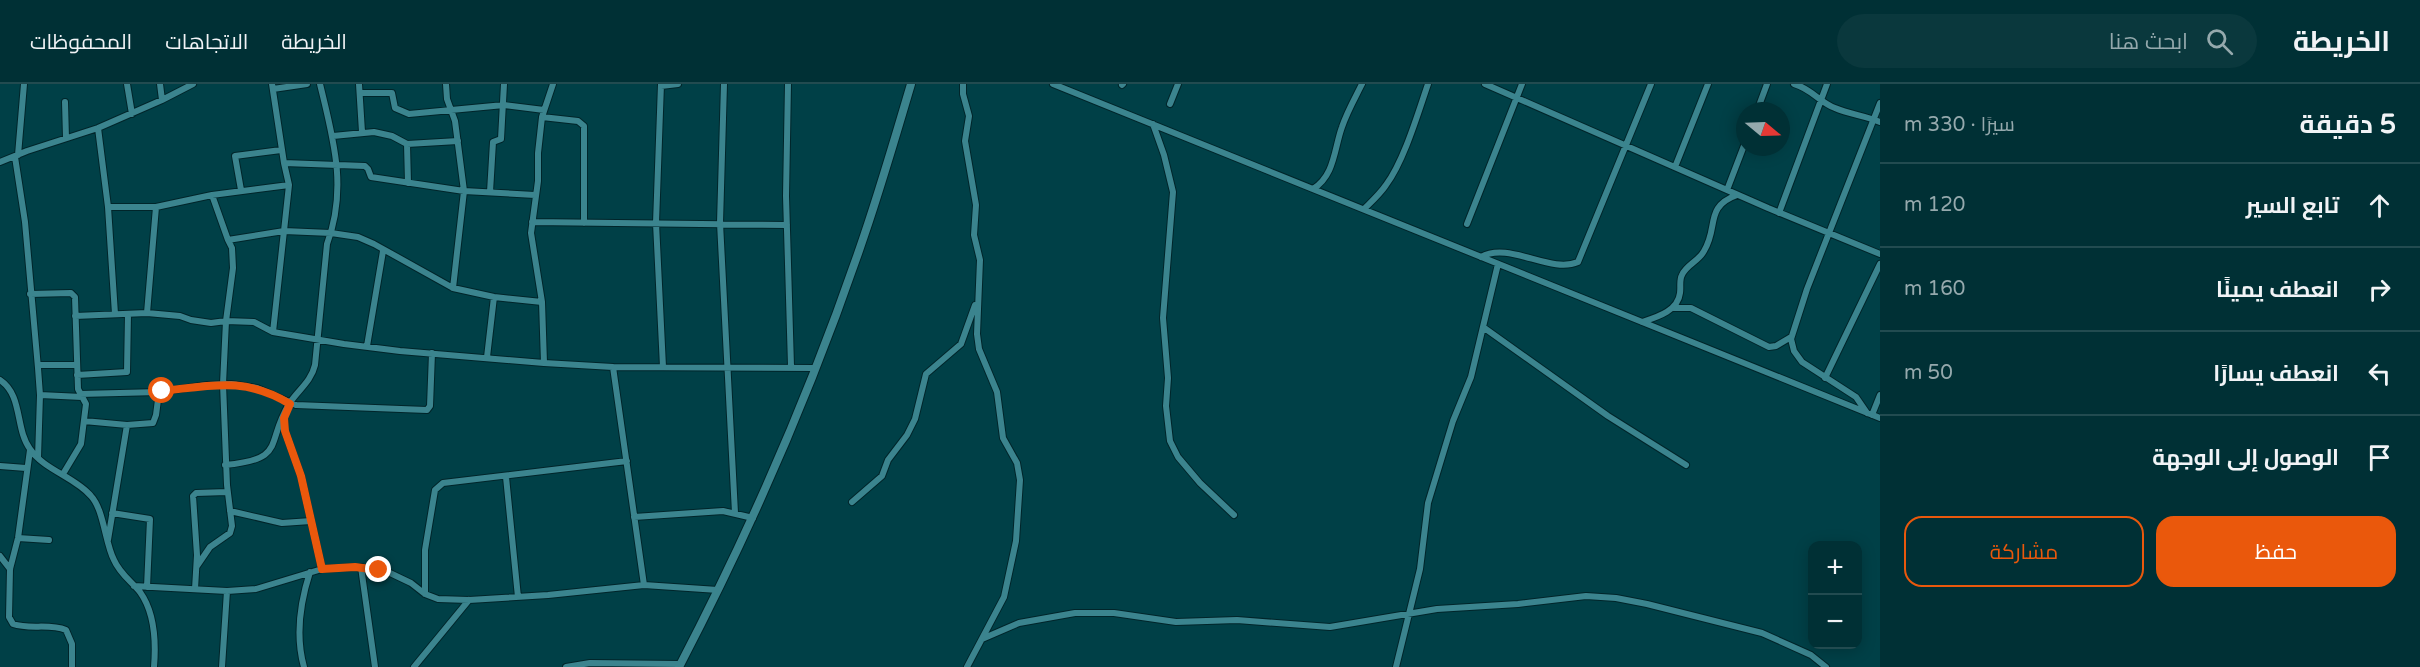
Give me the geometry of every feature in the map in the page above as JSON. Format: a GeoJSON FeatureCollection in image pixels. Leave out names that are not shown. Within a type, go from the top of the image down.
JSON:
{"type":"FeatureCollection","features":[{"type":"Feature","properties":{"kind":"street"},"geometry":{"type":"LineString","coordinates":[[24,84],[16,156],[25,222],[38,365],[40,395],[38,458]]}},
{"type":"Feature","properties":{"kind":"street"},"geometry":{"type":"LineString","coordinates":[[127,84],[132,114]]}},
{"type":"Feature","properties":{"kind":"street"},"geometry":{"type":"LineString","coordinates":[[159,84],[162,100]]}},
{"type":"Feature","properties":{"kind":"street"},"geometry":{"type":"LineString","coordinates":[[0,162],[98,128],[193,84]]}},
{"type":"Feature","properties":{"kind":"street"},"geometry":{"type":"LineString","coordinates":[[273,332],[289,185],[281,150],[273,86],[307,84]]}},
{"type":"Feature","properties":{"kind":"street"},"geometry":{"type":"LineString","coordinates":[[225,465],[256,459],[267,454],[276,441],[290,404],[311,377],[319,340],[327,244],[332,233],[338,164],[320,84]]}},
{"type":"Feature","properties":{"kind":"street"},"geometry":{"type":"LineString","coordinates":[[359,84],[362,132]]}},
{"type":"Feature","properties":{"kind":"street"},"geometry":{"type":"LineString","coordinates":[[447,84],[447,99],[458,141],[464,191],[453,288]]}},
{"type":"Feature","properties":{"kind":"street"},"geometry":{"type":"LineString","coordinates":[[490,192],[493,142],[501,139],[504,84]]}},
{"type":"Feature","properties":{"kind":"street"},"geometry":{"type":"LineString","coordinates":[[544,363],[542,302],[535,264],[532,222],[538,181],[542,117],[553,84]]}},
{"type":"Feature","properties":{"kind":"street"},"geometry":{"type":"LineString","coordinates":[[663,367],[656,223],[661,85],[678,84]]}},
{"type":"Feature","properties":{"kind":"street"},"geometry":{"type":"LineString","coordinates":[[724,84],[720,223],[735,513]]}},
{"type":"Feature","properties":{"kind":"street"},"geometry":{"type":"LineString","coordinates":[[788,84],[787,225],[791,366]]}},
{"type":"Feature","properties":{"kind":"street"},"geometry":{"type":"LineString","coordinates":[[566,667],[601,663],[680,666],[753,518],[815,368],[865,235],[911,84]]}},
{"type":"Feature","properties":{"kind":"street"},"geometry":{"type":"LineString","coordinates":[[963,84],[963,94],[969,116],[965,141],[976,206],[974,235],[980,260],[977,299],[979,350],[997,393],[1003,438],[1017,463],[1020,480],[1016,541],[1004,597],[967,667]]}},
{"type":"Feature","properties":{"kind":"street"},"geometry":{"type":"LineString","coordinates":[[1053,84],[1880,418]]}},
{"type":"Feature","properties":{"kind":"street"},"geometry":{"type":"LineString","coordinates":[[1170,104],[1178,84]]}},
{"type":"Feature","properties":{"kind":"street"},"geometry":{"type":"LineString","coordinates":[[1313,189],[1324,181],[1330,171],[1347,114],[1362,84]]}},
{"type":"Feature","properties":{"kind":"street"},"geometry":{"type":"LineString","coordinates":[[1364,209],[1385,188],[1391,177],[1428,84]]}},
{"type":"Feature","properties":{"kind":"street"},"geometry":{"type":"LineString","coordinates":[[1485,84],[1779,213],[1880,254]]}},
{"type":"Feature","properties":{"kind":"street"},"geometry":{"type":"LineString","coordinates":[[1467,224],[1522,84]]}},
{"type":"Feature","properties":{"kind":"street"},"geometry":{"type":"LineString","coordinates":[[1481,257],[1504,254],[1563,265],[1578,262],[1651,84]]}},
{"type":"Feature","properties":{"kind":"street"},"geometry":{"type":"LineString","coordinates":[[1675,167],[1708,84]]}},
{"type":"Feature","properties":{"kind":"street"},"geometry":{"type":"LineString","coordinates":[[1760,102],[1767,84]]}},
{"type":"Feature","properties":{"kind":"street"},"geometry":{"type":"LineString","coordinates":[[1794,84],[1815,93],[1834,108],[1877,121]]}},
{"type":"Feature","properties":{"kind":"street"},"geometry":{"type":"LineString","coordinates":[[1779,213],[1827,84]]}},
{"type":"Feature","properties":{"kind":"street"},"geometry":{"type":"LineString","coordinates":[[361,93],[392,93],[395,108],[406,113],[504,105],[544,110]]}},
{"type":"Feature","properties":{"kind":"street"},"geometry":{"type":"LineString","coordinates":[[65,102],[66,138]]}},
{"type":"Feature","properties":{"kind":"street"},"geometry":{"type":"LineString","coordinates":[[1869,414],[1856,397],[1802,362],[1794,351],[1791,337],[1807,289],[1877,121],[1880,103]]}},
{"type":"Feature","properties":{"kind":"street"},"geometry":{"type":"LineString","coordinates":[[542,117],[578,121],[584,126],[584,223]]}},
{"type":"Feature","properties":{"kind":"street"},"geometry":{"type":"LineString","coordinates":[[1153,124],[1164,155],[1173,192],[1163,318],[1168,378],[1166,406],[1170,441],[1178,457],[1200,483],[1234,515]]}},
{"type":"Feature","properties":{"kind":"street"},"geometry":{"type":"LineString","coordinates":[[98,128],[108,207],[115,315]]}},
{"type":"Feature","properties":{"kind":"street"},"geometry":{"type":"LineString","coordinates":[[333,136],[362,132],[384,134],[407,144],[458,141]]}},
{"type":"Feature","properties":{"kind":"street"},"geometry":{"type":"LineString","coordinates":[[407,144],[408,183]]}},
{"type":"Feature","properties":{"kind":"street"},"geometry":{"type":"LineString","coordinates":[[241,190],[235,156],[281,150]]}},
{"type":"Feature","properties":{"kind":"street"},"geometry":{"type":"LineString","coordinates":[[1727,190],[1740,156]]}},
{"type":"Feature","properties":{"kind":"street"},"geometry":{"type":"LineString","coordinates":[[284,163],[367,167],[371,177],[464,191],[535,195]]}},
{"type":"Feature","properties":{"kind":"street"},"geometry":{"type":"LineString","coordinates":[[108,207],[156,207],[241,190],[289,185]]}},
{"type":"Feature","properties":{"kind":"street"},"geometry":{"type":"LineString","coordinates":[[197,566],[210,547],[230,533],[232,526],[225,465],[223,384],[226,321],[233,268],[232,248],[212,195]]}},
{"type":"Feature","properties":{"kind":"street"},"geometry":{"type":"LineString","coordinates":[[1673,308],[1679,299],[1683,272],[1701,257],[1706,249],[1716,208],[1725,200],[1738,195]]}},
{"type":"Feature","properties":{"kind":"street"},"geometry":{"type":"LineString","coordinates":[[147,313],[156,207]]}},
{"type":"Feature","properties":{"kind":"street"},"geometry":{"type":"LineString","coordinates":[[532,222],[787,225]]}},
{"type":"Feature","properties":{"kind":"street"},"geometry":{"type":"LineString","coordinates":[[228,240],[284,231],[332,233],[366,240],[453,288],[494,297],[542,302]]}},
{"type":"Feature","properties":{"kind":"street"},"geometry":{"type":"LineString","coordinates":[[367,346],[383,251]]}},
{"type":"Feature","properties":{"kind":"street"},"geometry":{"type":"LineString","coordinates":[[1396,667],[1420,570],[1428,503],[1453,421],[1472,377],[1498,264]]}},
{"type":"Feature","properties":{"kind":"street"},"geometry":{"type":"LineString","coordinates":[[1825,378],[1880,264]]}},
{"type":"Feature","properties":{"kind":"street"},"geometry":{"type":"LineString","coordinates":[[30,294],[73,294],[75,297],[77,375],[81,395],[86,404],[80,446],[63,474]]}},
{"type":"Feature","properties":{"kind":"street"},"geometry":{"type":"LineString","coordinates":[[487,357],[494,297]]}},
{"type":"Feature","properties":{"kind":"street"},"geometry":{"type":"LineString","coordinates":[[852,502],[882,476],[888,460],[907,435],[915,419],[926,374],[962,344],[977,299]]}},
{"type":"Feature","properties":{"kind":"street"},"geometry":{"type":"LineString","coordinates":[[1641,322],[1673,308],[1691,308],[1769,346],[1776,346],[1791,337]]}},
{"type":"Feature","properties":{"kind":"street"},"geometry":{"type":"LineString","coordinates":[[75,316],[147,313],[180,316],[211,323],[254,322],[273,332],[319,340],[544,363],[614,367],[791,366],[815,368]]}},
{"type":"Feature","properties":{"kind":"street"},"geometry":{"type":"LineString","coordinates":[[77,375],[127,372],[128,314]]}},
{"type":"Feature","properties":{"kind":"street"},"geometry":{"type":"LineString","coordinates":[[1483,327],[1608,416],[1686,465]]}},
{"type":"Feature","properties":{"kind":"street"},"geometry":{"type":"LineString","coordinates":[[40,395],[159,392],[223,384],[257,388],[290,404],[428,410],[432,352]]}},
{"type":"Feature","properties":{"kind":"street"},"geometry":{"type":"LineString","coordinates":[[38,365],[77,365]]}},
{"type":"Feature","properties":{"kind":"street"},"geometry":{"type":"LineString","coordinates":[[614,367],[644,585]]}},
{"type":"Feature","properties":{"kind":"street"},"geometry":{"type":"LineString","coordinates":[[0,380],[5,383],[14,397],[21,431],[30,450],[92,496],[108,544],[123,576],[141,594],[152,623],[156,646],[154,667]]}},
{"type":"Feature","properties":{"kind":"street"},"geometry":{"type":"LineString","coordinates":[[84,421],[127,425],[154,422],[159,392]]}},
{"type":"Feature","properties":{"kind":"street"},"geometry":{"type":"LineString","coordinates":[[1869,414],[1878,405],[1880,395]]}},
{"type":"Feature","properties":{"kind":"street"},"geometry":{"type":"LineString","coordinates":[[284,418],[285,431],[301,476],[322,569]]}},
{"type":"Feature","properties":{"kind":"street"},"geometry":{"type":"LineString","coordinates":[[108,544],[127,425]]}},
{"type":"Feature","properties":{"kind":"street"},"geometry":{"type":"LineString","coordinates":[[30,450],[18,538],[10,569],[10,621],[20,627],[59,627],[66,630],[72,644],[72,667]]}},
{"type":"Feature","properties":{"kind":"street"},"geometry":{"type":"LineString","coordinates":[[425,594],[425,550],[435,490],[443,483],[627,461]]}},
{"type":"Feature","properties":{"kind":"street"},"geometry":{"type":"LineString","coordinates":[[0,466],[26,468]]}},
{"type":"Feature","properties":{"kind":"street"},"geometry":{"type":"LineString","coordinates":[[506,477],[518,597]]}},
{"type":"Feature","properties":{"kind":"street"},"geometry":{"type":"LineString","coordinates":[[195,588],[197,566],[193,496],[200,493],[227,492]]}},
{"type":"Feature","properties":{"kind":"street"},"geometry":{"type":"LineString","coordinates":[[230,511],[282,523],[311,520]]}},
{"type":"Feature","properties":{"kind":"street"},"geometry":{"type":"LineString","coordinates":[[634,517],[723,511],[753,518]]}},
{"type":"Feature","properties":{"kind":"street"},"geometry":{"type":"LineString","coordinates":[[112,513],[150,519],[147,586]]}},
{"type":"Feature","properties":{"kind":"street"},"geometry":{"type":"LineString","coordinates":[[18,538],[49,540]]}},
{"type":"Feature","properties":{"kind":"street"},"geometry":{"type":"LineString","coordinates":[[0,556],[10,569]]}},
{"type":"Feature","properties":{"kind":"street"},"geometry":{"type":"LineString","coordinates":[[134,586],[227,591],[256,589],[322,569],[361,567],[390,573],[438,599],[518,597],[644,585],[718,590]]}},
{"type":"Feature","properties":{"kind":"street"},"geometry":{"type":"LineString","coordinates":[[361,567],[375,667]]}},
{"type":"Feature","properties":{"kind":"street"},"geometry":{"type":"LineString","coordinates":[[304,667],[299,622],[303,594],[310,572]]}},
{"type":"Feature","properties":{"kind":"street"},"geometry":{"type":"LineString","coordinates":[[222,667],[227,591]]}},
{"type":"Feature","properties":{"kind":"street"},"geometry":{"type":"LineString","coordinates":[[982,639],[1019,624],[1047,617],[1090,612],[1176,622],[1237,620],[1318,627],[1338,626],[1437,609],[1518,604],[1586,596],[1616,598],[1658,606],[1761,633],[1810,655],[1826,667]]}},
{"type":"Feature","properties":{"kind":"street"},"geometry":{"type":"LineString","coordinates":[[414,667],[469,600]]}},
{"type":"Feature","properties":{"kind":"route"},"geometry":{"type":"LineString","coordinates":[[162,391],[231,384],[257,388],[290,404],[284,418],[285,431],[301,476],[322,569],[366,567],[379,570]]}}]}
